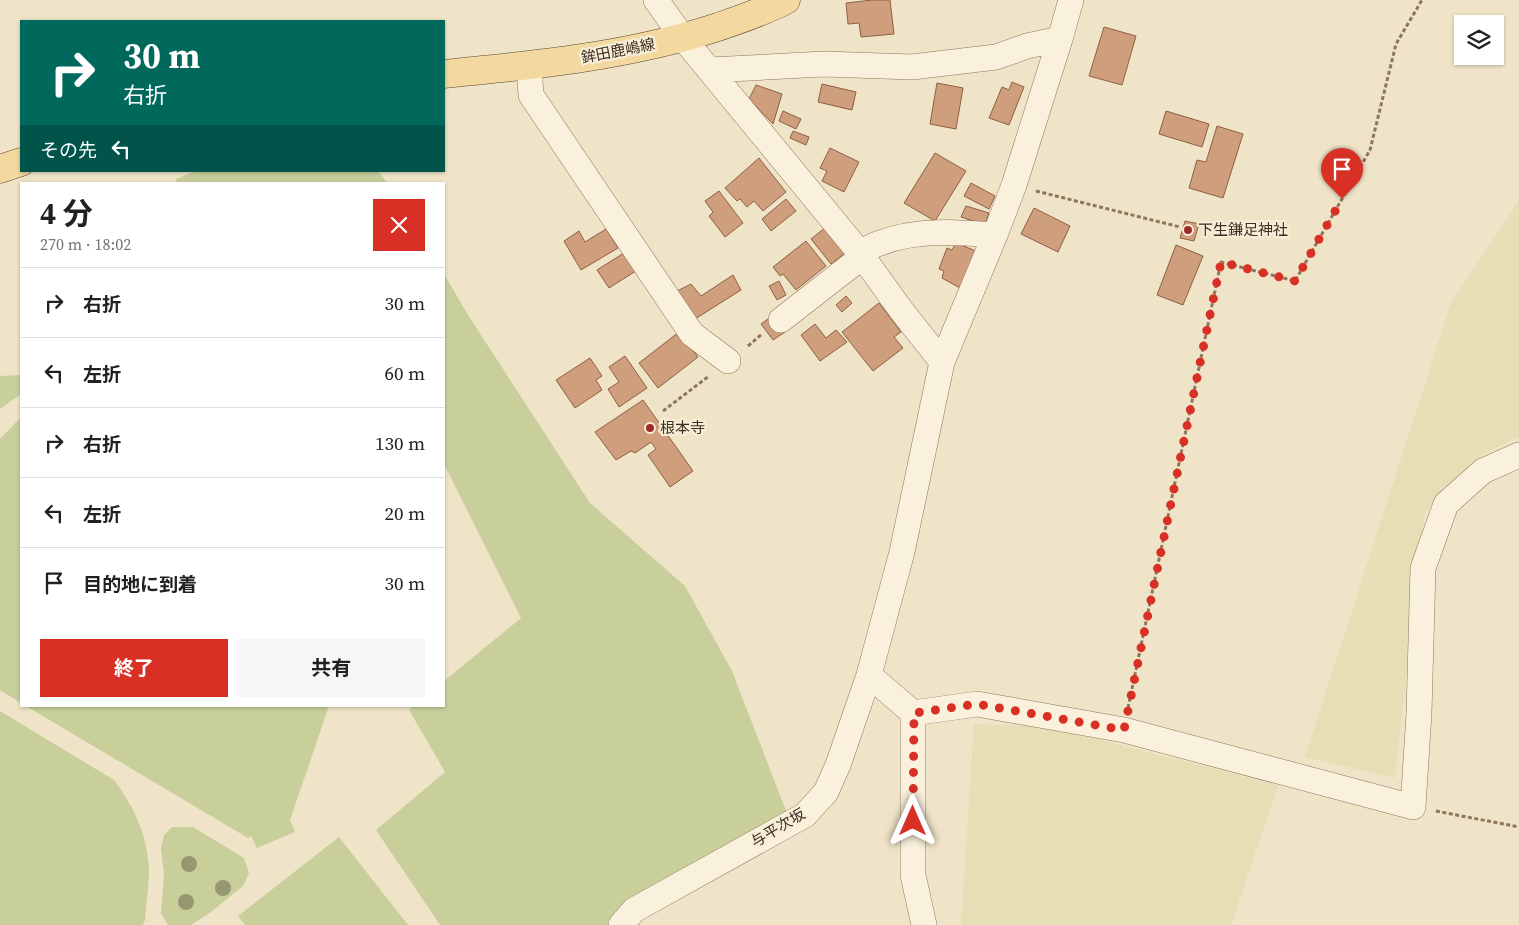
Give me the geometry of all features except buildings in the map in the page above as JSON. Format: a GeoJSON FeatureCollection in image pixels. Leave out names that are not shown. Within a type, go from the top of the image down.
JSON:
{"type":"FeatureCollection","features":[{"type":"Feature","properties":{"kind":"main road","name":"鉾田鹿嶋線"},"geometry":{"type":"LineString","coordinates":[[445,74],[529,66],[612,54],[683,38],[732,22],[786,0]]}},
{"type":"Feature","properties":{"kind":"main road"},"geometry":{"type":"LineString","coordinates":[[0,169],[20,162]]}},
{"type":"Feature","properties":{"kind":"street"},"geometry":{"type":"LineString","coordinates":[[656,0],[683,38],[861,255],[942,362]]}},
{"type":"Feature","properties":{"kind":"street","name":"与平次坂"},"geometry":{"type":"LineString","coordinates":[[621,925],[634,910],[805,815],[826,792],[838,765],[869,674],[902,552],[942,362],[1014,185],[1071,0]]}},
{"type":"Feature","properties":{"kind":"street"},"geometry":{"type":"LineString","coordinates":[[710,70],[824,64],[912,67],[996,57],[1027,46],[1060,39]]}},
{"type":"Feature","properties":{"kind":"street"},"geometry":{"type":"LineString","coordinates":[[529,66],[531,96],[692,334],[728,361]]}},
{"type":"Feature","properties":{"kind":"street"},"geometry":{"type":"LineString","coordinates":[[781,320],[861,255],[880,243],[919,233],[957,232],[995,235]]}},
{"type":"Feature","properties":{"kind":"street"},"geometry":{"type":"LineString","coordinates":[[869,674],[914,713],[977,704],[1124,730],[1413,806],[1419,713],[1423,568],[1446,504],[1483,471],[1519,455]]}},
{"type":"Feature","properties":{"kind":"street"},"geometry":{"type":"LineString","coordinates":[[914,713],[913,875],[924,925]]}},
{"type":"Feature","properties":{"kind":"path"},"geometry":{"type":"LineString","coordinates":[[1124,730],[1221,262],[1295,281],[1370,150],[1396,44],[1422,0]]}},
{"type":"Feature","properties":{"kind":"path"},"geometry":{"type":"LineString","coordinates":[[1014,185],[1180,227]]}},
{"type":"Feature","properties":{"kind":"path"},"geometry":{"type":"LineString","coordinates":[[1413,806],[1519,827]]}},
{"type":"Feature","properties":{"kind":"shaded area"},"geometry":{"type":"Polygon","coordinates":[[[1519,201],[1519,436],[1482,455],[1442,489],[1424,516],[1395,778],[1305,757],[1451,303],[1519,201]]]}},
{"type":"Feature","properties":{"kind":"shaded area"},"geometry":{"type":"Polygon","coordinates":[[[974,724],[1048,727],[1278,785],[1231,925],[961,925],[974,724]]]}},
{"type":"Feature","properties":{"kind":"green space"},"geometry":{"type":"Polygon","coordinates":[[[194,172],[379,172],[386,182],[177,182],[176,179],[194,172]]]}},
{"type":"Feature","properties":{"kind":"green space"},"geometry":{"type":"Polygon","coordinates":[[[445,276],[468,315],[590,503],[685,586],[732,671],[788,816],[617,917],[609,925],[440,925],[376,830],[445,772],[409,710],[412,707],[445,707],[445,680],[521,618],[445,466],[445,276]]]}},
{"type":"Feature","properties":{"kind":"green space"},"geometry":{"type":"Polygon","coordinates":[[[20,375],[20,395],[0,409],[0,376],[20,375]]]}},
{"type":"Feature","properties":{"kind":"green space"},"geometry":{"type":"Polygon","coordinates":[[[20,418],[20,702],[0,690],[0,439],[20,418]]]}},
{"type":"Feature","properties":{"kind":"green space"},"geometry":{"type":"Polygon","coordinates":[[[28,707],[329,707],[290,820],[295,832],[257,848],[251,836],[248,838],[28,707]]]}},
{"type":"Feature","properties":{"kind":"green space"},"geometry":{"type":"Polygon","coordinates":[[[0,711],[114,780],[128,800],[139,822],[148,858],[149,882],[143,925],[0,925],[0,711]]]}},
{"type":"Feature","properties":{"kind":"green space"},"geometry":{"type":"Polygon","coordinates":[[[172,827],[193,827],[244,858],[249,873],[243,886],[211,912],[191,925],[168,925],[161,913],[164,874],[161,848],[164,835],[172,827]]]}},
{"type":"Feature","properties":{"kind":"green space"},"geometry":{"type":"Polygon","coordinates":[[[339,837],[408,925],[245,925],[238,916],[339,837]]]}},
{"type":"Feature","properties":{"kind":"place","name":"下生鎌足神社"},"geometry":{"type":"Point","coordinates":[1188,230]}},
{"type":"Feature","properties":{"kind":"place","name":"根本寺"},"geometry":{"type":"Point","coordinates":[650,428]}},
{"type":"Feature","properties":{"kind":"route"},"geometry":{"type":"LineString","coordinates":[[913,821],[914,713],[977,704],[1124,730],[1221,262],[1295,281],[1342,199]]}}]}
